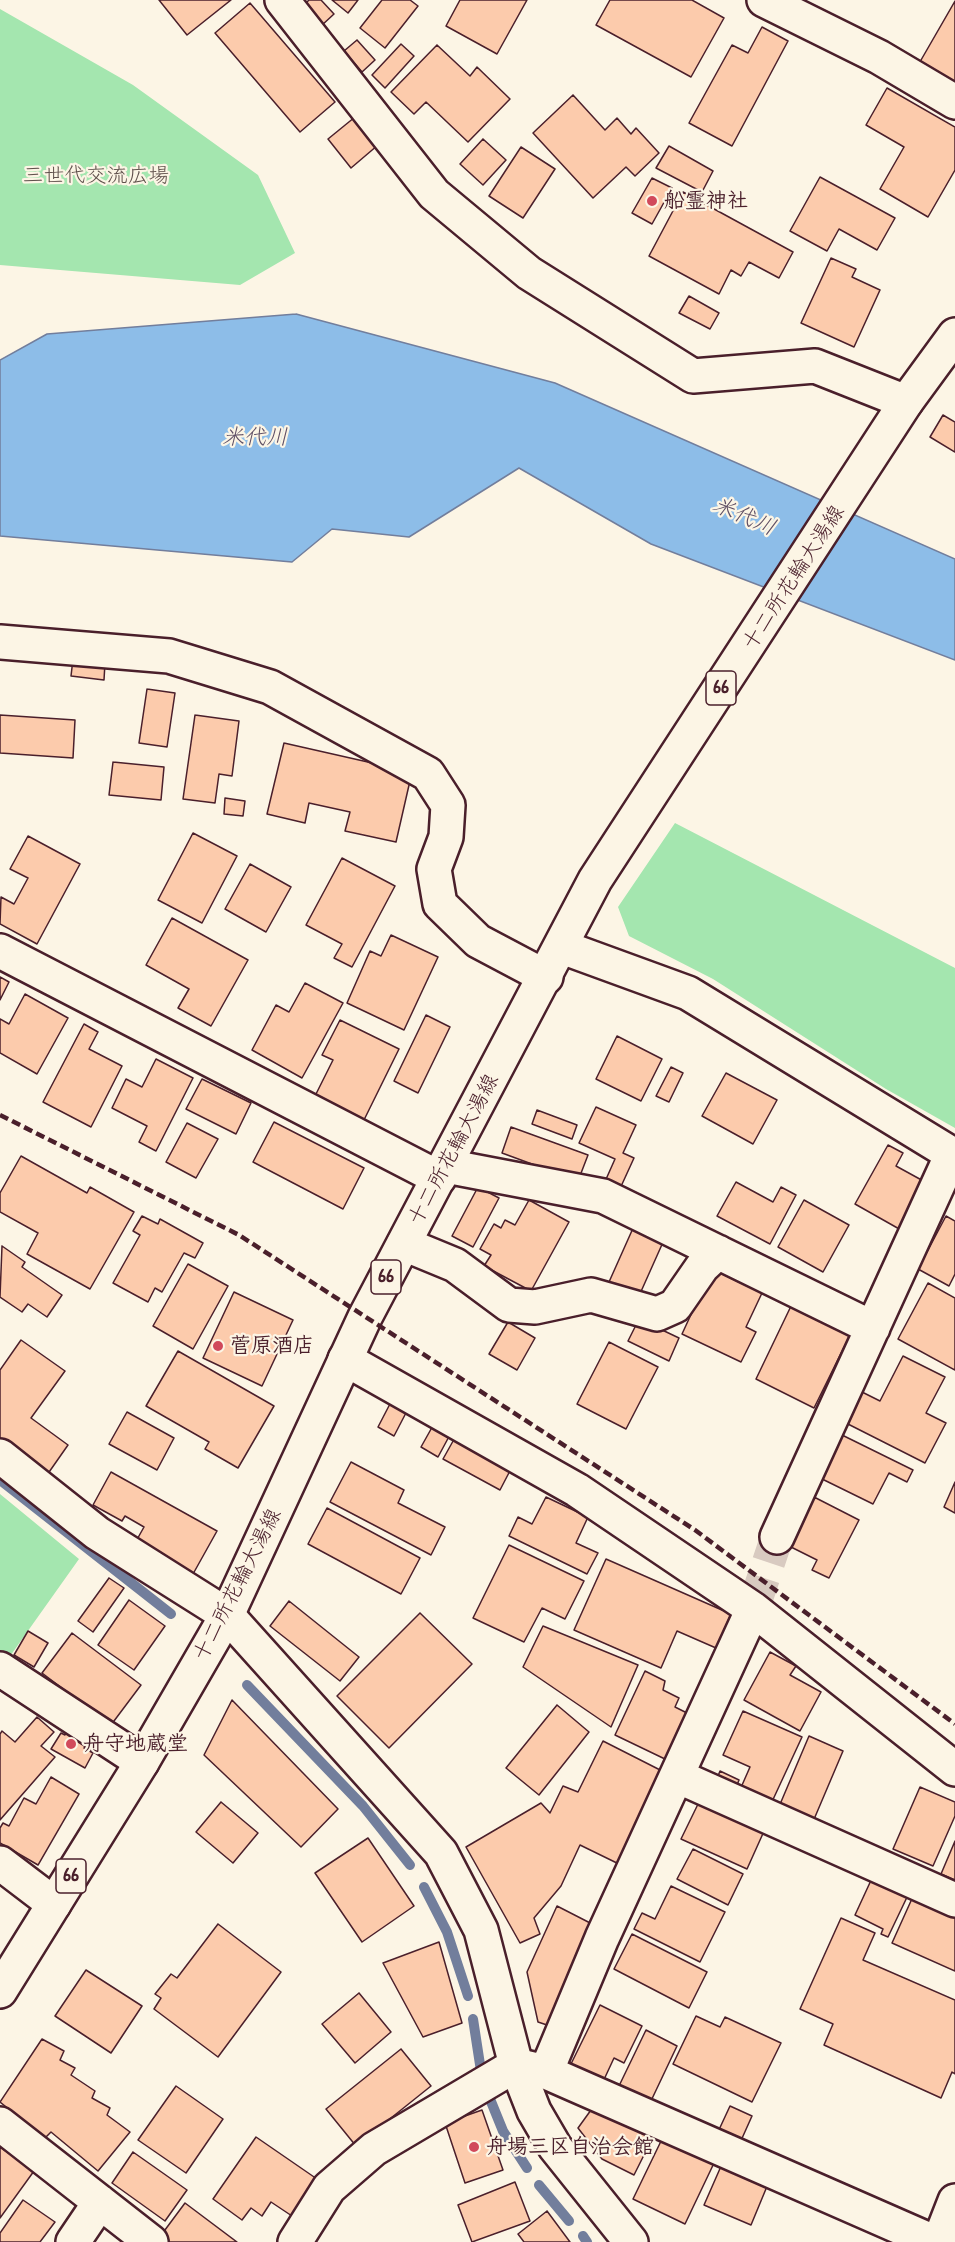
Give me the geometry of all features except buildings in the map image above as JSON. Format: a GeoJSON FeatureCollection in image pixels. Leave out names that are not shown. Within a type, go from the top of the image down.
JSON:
{"type":"FeatureCollection","features":[{"type":"Feature","properties":{"kind":"street"},"geometry":{"type":"LineString","coordinates":[[282,0],[434,194],[529,273],[693,376],[815,366],[906,402]]}},
{"type":"Feature","properties":{"kind":"street"},"geometry":{"type":"LineString","coordinates":[[764,0],[879,57],[955,102]]}},
{"type":"Feature","properties":{"kind":"street","name":"十二所花輪大湯線"},"geometry":{"type":"LineString","coordinates":[[0,1991],[142,1762],[227,1615],[345,1359],[596,880],[906,402],[955,335]]}},
{"type":"Feature","properties":{"kind":"street"},"geometry":{"type":"LineString","coordinates":[[0,642],[169,656],[270,687],[428,774],[448,805],[446,837],[434,869],[440,904],[478,941],[546,977]]}},
{"type":"Feature","properties":{"kind":"street"},"geometry":{"type":"LineString","coordinates":[[562,947],[688,993],[953,1155],[777,1537]]}},
{"type":"Feature","properties":{"kind":"street"},"geometry":{"type":"LineString","coordinates":[[0,951],[442,1172],[603,1196],[873,1328]]}},
{"type":"Feature","properties":{"kind":"street"},"geometry":{"type":"LineString","coordinates":[[404,1244],[455,1265],[509,1305],[535,1307],[591,1295],[657,1314],[675,1306],[702,1267],[718,1252]]}},
{"type":"Feature","properties":{"kind":"street"},"geometry":{"type":"LineString","coordinates":[[345,1359],[577,1490],[753,1609],[955,1769]]}},
{"type":"Feature","properties":{"kind":"street"},"geometry":{"type":"LineString","coordinates":[[0,1456],[97,1533],[227,1615],[441,1852],[481,1930],[531,2068],[534,2111],[555,2147],[631,2242]]}},
{"type":"Feature","properties":{"kind":"street"},"geometry":{"type":"LineString","coordinates":[[295,2242],[329,2188],[374,2150],[531,2068],[602,1938],[753,1609]]}},
{"type":"Feature","properties":{"kind":"street"},"geometry":{"type":"LineString","coordinates":[[0,1669],[142,1762]]}},
{"type":"Feature","properties":{"kind":"street"},"geometry":{"type":"LineString","coordinates":[[677,1776],[955,1900]]}},
{"type":"Feature","properties":{"kind":"street"},"geometry":{"type":"LineString","coordinates":[[0,1863],[54,1904]]}},
{"type":"Feature","properties":{"kind":"street"},"geometry":{"type":"LineString","coordinates":[[531,2068],[937,2242],[955,2201]]}},
{"type":"Feature","properties":{"kind":"street"},"geometry":{"type":"LineString","coordinates":[[0,2124],[151,2242]]}},
{"type":"Feature","properties":{"kind":"street"},"geometry":{"type":"LineString","coordinates":[[73,2242],[100,2202]]}},
{"type":"Feature","properties":{"kind":"green space","name":"三世代交流広場"},"geometry":{"type":"Polygon","coordinates":[[[0,9],[133,85],[258,175],[295,253],[240,285],[0,265],[0,9]]]}},
{"type":"Feature","properties":{"kind":"green space"},"geometry":{"type":"Polygon","coordinates":[[[675,823],[955,968],[955,1128],[886,1089],[713,979],[629,936],[618,907],[675,823]]]}},
{"type":"Feature","properties":{"kind":"green space"},"geometry":{"type":"Polygon","coordinates":[[[0,1494],[79,1559],[8,1659],[0,1653],[0,1494]]]}},
{"type":"Feature","properties":{"kind":"water","name":"米代川"},"geometry":{"type":"Polygon","coordinates":[[[296,314],[555,383],[955,559],[955,660],[651,544],[519,468],[409,537],[332,529],[292,562],[0,536],[0,360],[47,334],[296,314]]]}},
{"type":"Feature","properties":{"kind":"waterway"},"geometry":{"type":"LineString","coordinates":[[0,1480],[171,1614]]}},
{"type":"Feature","properties":{"kind":"waterway"},"geometry":{"type":"LineString","coordinates":[[247,1685],[363,1806],[410,1865]]}},
{"type":"Feature","properties":{"kind":"waterway"},"geometry":{"type":"LineString","coordinates":[[424,1887],[447,1932],[468,1996]]}},
{"type":"Feature","properties":{"kind":"waterway"},"geometry":{"type":"LineString","coordinates":[[473,2019],[481,2071]]}},
{"type":"Feature","properties":{"kind":"waterway"},"geometry":{"type":"LineString","coordinates":[[490,2099],[503,2131],[527,2168]]}},
{"type":"Feature","properties":{"kind":"waterway"},"geometry":{"type":"LineString","coordinates":[[539,2185],[569,2221]]}},
{"type":"Feature","properties":{"kind":"waterway"},"geometry":{"type":"LineString","coordinates":[[583,2236],[587,2242]]}},
{"type":"Feature","properties":{"kind":"tunnel"},"geometry":{"type":"LineString","coordinates":[[753,1609],[777,1537]]}},
{"type":"Feature","properties":{"kind":"railway"},"geometry":{"type":"LineString","coordinates":[[0,1115],[239,1235],[695,1530],[955,1724]]}},
{"type":"Feature","properties":{"kind":"place","name":"船霊神社"},"geometry":{"type":"Point","coordinates":[652,201]}},
{"type":"Feature","properties":{"kind":"place","name":"菅原酒店"},"geometry":{"type":"Point","coordinates":[218,1346]}},
{"type":"Feature","properties":{"kind":"place","name":"舟守地蔵堂"},"geometry":{"type":"Point","coordinates":[71,1744]}},
{"type":"Feature","properties":{"kind":"place","name":"舟場三区自治会館"},"geometry":{"type":"Point","coordinates":[474,2147]}}]}
